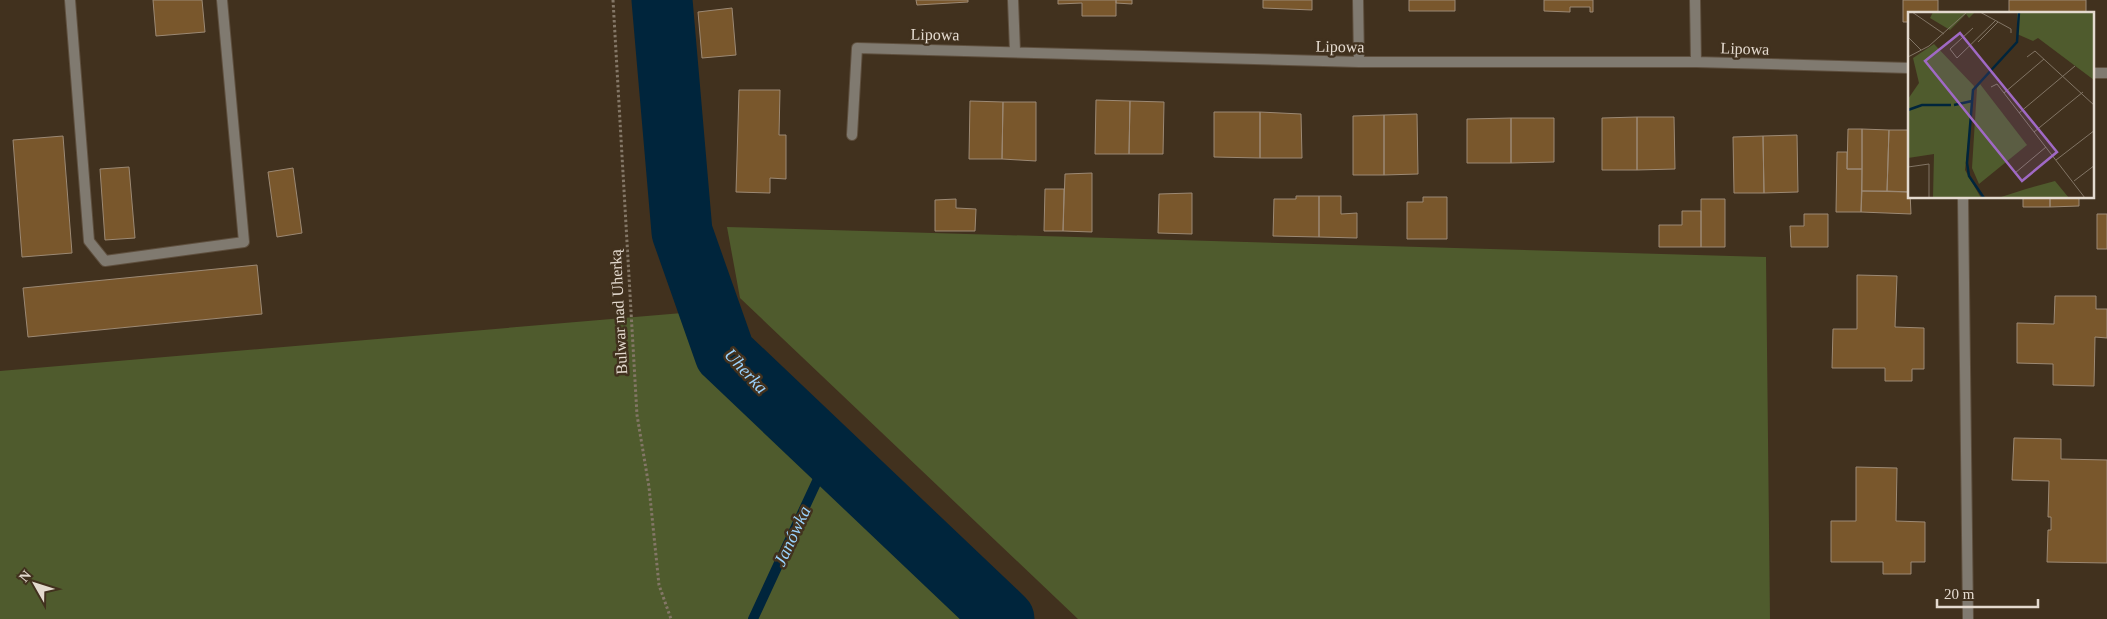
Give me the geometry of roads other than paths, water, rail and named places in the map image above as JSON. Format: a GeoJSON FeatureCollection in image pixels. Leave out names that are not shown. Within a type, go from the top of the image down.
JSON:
{"type":"FeatureCollection","features":[{"type":"Feature","properties":{"kind":"street"},"geometry":{"type":"LineString","coordinates":[[70,0],[89,241],[105,261],[244,242],[222,0]]}},
{"type":"Feature","properties":{"kind":"street"},"geometry":{"type":"LineString","coordinates":[[1013,0],[1015,51]]}},
{"type":"Feature","properties":{"kind":"street"},"geometry":{"type":"LineString","coordinates":[[1358,0],[1359,62]]}},
{"type":"Feature","properties":{"kind":"street"},"geometry":{"type":"LineString","coordinates":[[1695,0],[1696,62]]}},
{"type":"Feature","properties":{"kind":"street","name":"Lipowa"},"geometry":{"type":"LineString","coordinates":[[852,135],[857,48],[1359,62],[1696,62],[1908,68]]}},
{"type":"Feature","properties":{"kind":"street"},"geometry":{"type":"LineString","coordinates":[[2094,72],[2107,73]]}},
{"type":"Feature","properties":{"kind":"street"},"geometry":{"type":"LineString","coordinates":[[1963,199],[1968,619]]}},
{"type":"Feature","properties":{"kind":"waterway","name":"Uherka"},"geometry":{"type":"LineString","coordinates":[[662,0],[682,232],[725,354],[1004,619]]}},
{"type":"Feature","properties":{"kind":"waterway","name":"Janówka"},"geometry":{"type":"LineString","coordinates":[[753,619],[830,453]]}}]}
